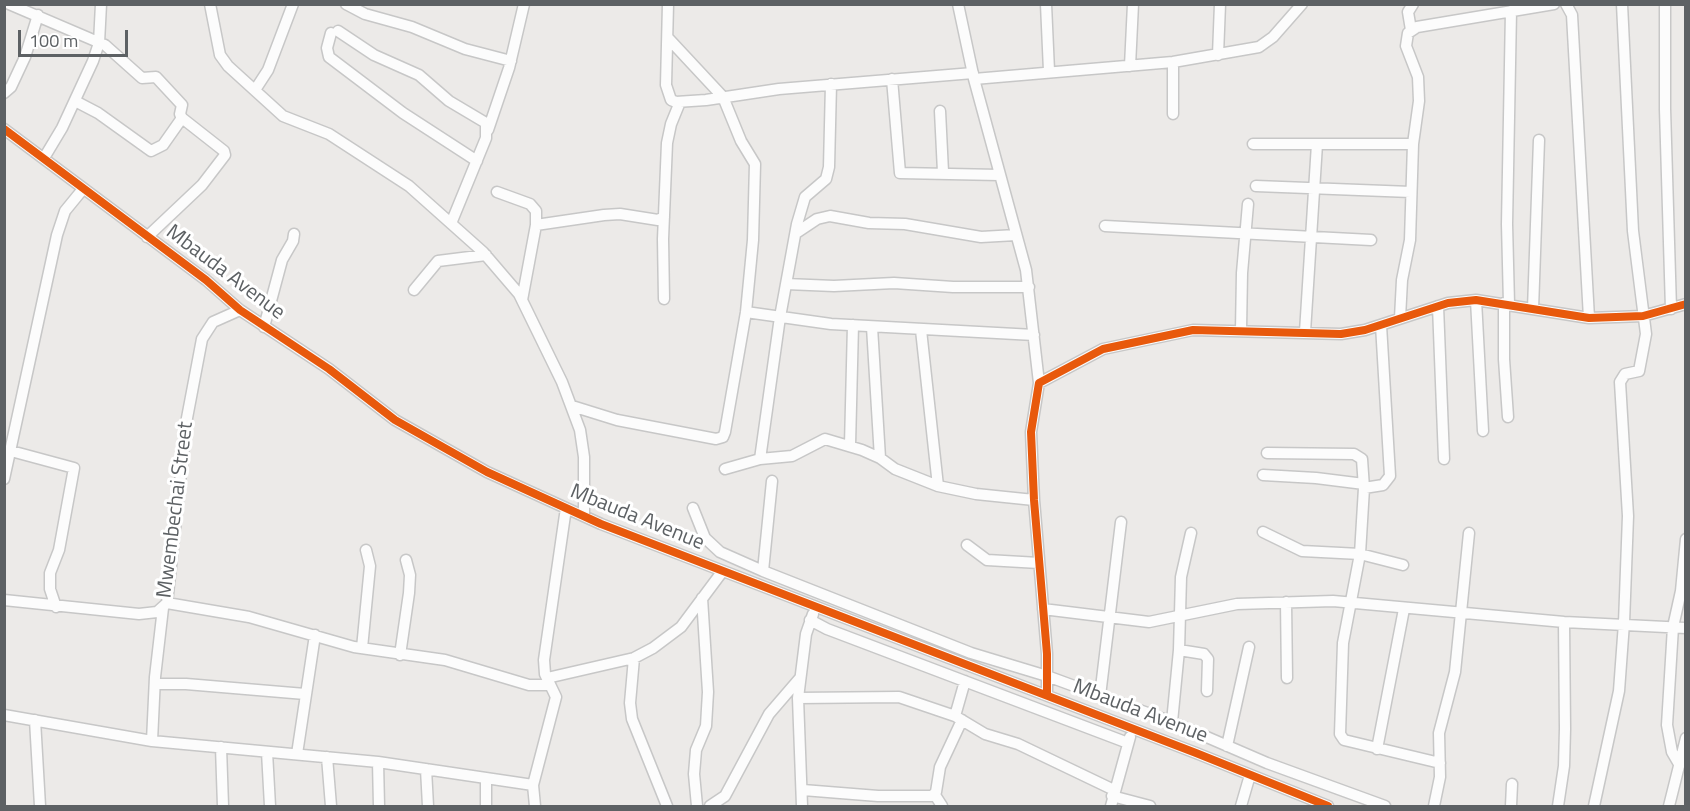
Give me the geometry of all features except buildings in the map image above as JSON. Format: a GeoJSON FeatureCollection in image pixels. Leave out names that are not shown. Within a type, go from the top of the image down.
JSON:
{"type":"FeatureCollection","features":[{"type":"Feature","properties":{"kind":"street"},"geometry":{"type":"LineString","coordinates":[[9,4],[99,43],[119,55],[142,78],[156,77],[182,105],[180,114],[182,118],[223,149],[225,155],[202,185],[147,237]]}},
{"type":"Feature","properties":{"kind":"street"},"geometry":{"type":"LineString","coordinates":[[44,158],[75,101],[99,43],[101,4]]}},
{"type":"Feature","properties":{"kind":"street"},"geometry":{"type":"LineString","coordinates":[[210,4],[222,59],[283,116],[329,134],[400,179],[452,221],[486,255],[522,300],[572,406],[584,457],[584,516]]}},
{"type":"Feature","properties":{"kind":"street"},"geometry":{"type":"LineString","coordinates":[[255,90],[268,70],[293,4]]}},
{"type":"Feature","properties":{"kind":"street"},"geometry":{"type":"LineString","coordinates":[[346,4],[365,14],[412,27],[465,49],[511,60]]}},
{"type":"Feature","properties":{"kind":"street"},"geometry":{"type":"LineString","coordinates":[[452,221],[488,130],[511,60],[524,4]]}},
{"type":"Feature","properties":{"kind":"street"},"geometry":{"type":"LineString","coordinates":[[668,4],[666,85],[671,100],[680,102],[831,84],[892,79],[973,76],[992,78],[1049,71],[1173,62],[1218,55],[1266,43],[1302,4]]}},
{"type":"Feature","properties":{"kind":"street"},"geometry":{"type":"LineString","coordinates":[[958,4],[973,76],[1029,286],[1039,383],[1031,432],[1047,695]]}},
{"type":"Feature","properties":{"kind":"street"},"geometry":{"type":"LineString","coordinates":[[1046,4],[1049,71]]}},
{"type":"Feature","properties":{"kind":"street"},"geometry":{"type":"LineString","coordinates":[[1130,66],[1133,4]]}},
{"type":"Feature","properties":{"kind":"street"},"geometry":{"type":"LineString","coordinates":[[1218,55],[1220,4]]}},
{"type":"Feature","properties":{"kind":"street"},"geometry":{"type":"LineString","coordinates":[[1400,318],[1402,280],[1410,240],[1413,144],[1419,87],[1406,46],[1411,30],[1408,12],[1413,4]]}},
{"type":"Feature","properties":{"kind":"street"},"geometry":{"type":"LineString","coordinates":[[1411,30],[1554,4]]}},
{"type":"Feature","properties":{"kind":"street"},"geometry":{"type":"LineString","coordinates":[[1566,4],[1572,15],[1588,318]]}},
{"type":"Feature","properties":{"kind":"street"},"geometry":{"type":"LineString","coordinates":[[1594,807],[1619,691],[1624,623],[1628,516],[1620,382],[1622,376],[1635,374],[1642,366],[1646,334],[1633,231],[1622,4]]}},
{"type":"Feature","properties":{"kind":"street"},"geometry":{"type":"LineString","coordinates":[[1665,4],[1665,109],[1671,309]]}},
{"type":"Feature","properties":{"kind":"street"},"geometry":{"type":"LineString","coordinates":[[1508,417],[1504,359],[1507,304],[1511,11]]}},
{"type":"Feature","properties":{"kind":"street"},"geometry":{"type":"LineString","coordinates":[[4,93],[11,87],[25,57],[38,15]]}},
{"type":"Feature","properties":{"kind":"street"},"geometry":{"type":"LineString","coordinates":[[477,161],[403,112],[330,57],[327,48],[335,32],[374,55],[419,75],[449,100],[486,123],[488,130]]}},
{"type":"Feature","properties":{"kind":"street"},"geometry":{"type":"LineString","coordinates":[[572,406],[616,420],[716,439],[723,437],[746,312],[753,240],[755,164],[741,141],[723,97],[668,38]]}},
{"type":"Feature","properties":{"kind":"street"},"geometry":{"type":"LineString","coordinates":[[1173,62],[1173,114]]}},
{"type":"Feature","properties":{"kind":"street"},"geometry":{"type":"LineString","coordinates":[[979,99],[992,78]]}},
{"type":"Feature","properties":{"kind":"street"},"geometry":{"type":"LineString","coordinates":[[892,79],[900,172],[999,175]]}},
{"type":"Feature","properties":{"kind":"street"},"geometry":{"type":"LineString","coordinates":[[760,459],[780,317],[796,233],[805,198],[827,177],[832,120],[831,84]]}},
{"type":"Feature","properties":{"kind":"street"},"geometry":{"type":"LineString","coordinates":[[75,101],[98,113],[151,152],[163,145],[182,118]]}},
{"type":"Feature","properties":{"kind":"street"},"geometry":{"type":"LineString","coordinates":[[664,299],[667,143],[670,124],[680,102]]}},
{"type":"Feature","properties":{"kind":"street"},"geometry":{"type":"LineString","coordinates":[[940,111],[943,172]]}},
{"type":"Feature","properties":{"kind":"street","name":"Mbauda Avenue"},"geometry":{"type":"LineString","coordinates":[[4,129],[206,280],[240,310],[329,369],[395,420],[487,472],[584,516],[722,572],[1047,695],[1328,807]]}},
{"type":"Feature","properties":{"kind":"street"},"geometry":{"type":"LineString","coordinates":[[1533,309],[1539,140]]}},
{"type":"Feature","properties":{"kind":"street"},"geometry":{"type":"LineString","coordinates":[[1253,144],[1413,144]]}},
{"type":"Feature","properties":{"kind":"street"},"geometry":{"type":"LineString","coordinates":[[1305,332],[1317,144]]}},
{"type":"Feature","properties":{"kind":"street"},"geometry":{"type":"LineString","coordinates":[[1256,186],[1411,192]]}},
{"type":"Feature","properties":{"kind":"street"},"geometry":{"type":"LineString","coordinates":[[4,479],[57,235],[65,211],[83,189]]}},
{"type":"Feature","properties":{"kind":"street"},"geometry":{"type":"LineString","coordinates":[[496,192],[533,207],[537,215],[522,300]]}},
{"type":"Feature","properties":{"kind":"street"},"geometry":{"type":"LineString","coordinates":[[1241,330],[1242,273],[1248,204]]}},
{"type":"Feature","properties":{"kind":"street"},"geometry":{"type":"LineString","coordinates":[[536,225],[604,215],[629,215],[658,220],[664,217]]}},
{"type":"Feature","properties":{"kind":"street"},"geometry":{"type":"LineString","coordinates":[[796,233],[817,219],[830,216],[869,223],[905,224],[981,237],[1016,235]]}},
{"type":"Feature","properties":{"kind":"street"},"geometry":{"type":"LineString","coordinates":[[1105,226],[1371,240]]}},
{"type":"Feature","properties":{"kind":"street"},"geometry":{"type":"LineString","coordinates":[[264,327],[282,260],[293,241],[294,234]]}},
{"type":"Feature","properties":{"kind":"street"},"geometry":{"type":"LineString","coordinates":[[414,290],[438,261],[486,255]]}},
{"type":"Feature","properties":{"kind":"street"},"geometry":{"type":"LineString","coordinates":[[786,284],[834,286],[894,283],[953,287],[1029,286]]}},
{"type":"Feature","properties":{"kind":"street"},"geometry":{"type":"LineString","coordinates":[[1039,383],[1084,357],[1123,344],[1193,330],[1341,334],[1381,325],[1438,306],[1476,300],[1588,318],[1643,316],[1686,304]]}},
{"type":"Feature","properties":{"kind":"street"},"geometry":{"type":"LineString","coordinates":[[1476,300],[1483,431]]}},
{"type":"Feature","properties":{"kind":"street"},"geometry":{"type":"LineString","coordinates":[[1438,306],[1444,459]]}},
{"type":"Feature","properties":{"kind":"street","name":"Mwembechai Street"},"geometry":{"type":"LineString","coordinates":[[4,600],[139,614],[165,606],[188,418],[202,339],[213,322],[240,310]]}},
{"type":"Feature","properties":{"kind":"street"},"geometry":{"type":"LineString","coordinates":[[746,312],[872,327],[1034,335]]}},
{"type":"Feature","properties":{"kind":"street"},"geometry":{"type":"LineString","coordinates":[[850,445],[853,325]]}},
{"type":"Feature","properties":{"kind":"street"},"geometry":{"type":"LineString","coordinates":[[1263,475],[1316,477],[1364,486],[1383,485],[1390,476],[1381,325]]}},
{"type":"Feature","properties":{"kind":"street"},"geometry":{"type":"LineString","coordinates":[[872,327],[880,458]]}},
{"type":"Feature","properties":{"kind":"street"},"geometry":{"type":"LineString","coordinates":[[921,330],[938,486]]}},
{"type":"Feature","properties":{"kind":"street"},"geometry":{"type":"LineString","coordinates":[[725,469],[760,459],[792,456],[825,439],[850,445],[880,458],[895,469],[938,486],[976,494],[1034,500]]}},
{"type":"Feature","properties":{"kind":"street"},"geometry":{"type":"LineString","coordinates":[[11,450],[74,468],[58,550],[50,573],[50,589],[56,607]]}},
{"type":"Feature","properties":{"kind":"street"},"geometry":{"type":"LineString","coordinates":[[1267,453],[1358,455],[1363,462],[1360,554],[1341,660],[1340,734],[1344,741],[1440,764]]}},
{"type":"Feature","properties":{"kind":"street"},"geometry":{"type":"LineString","coordinates":[[763,571],[772,481]]}},
{"type":"Feature","properties":{"kind":"street"},"geometry":{"type":"LineString","coordinates":[[535,807],[533,785],[556,697],[548,681],[544,660],[566,508]]}},
{"type":"Feature","properties":{"kind":"street"},"geometry":{"type":"LineString","coordinates":[[693,508],[705,538],[720,552],[763,571],[971,653],[1047,676],[1172,722],[1227,746],[1385,807]]}},
{"type":"Feature","properties":{"kind":"street"},"geometry":{"type":"LineString","coordinates":[[1100,696],[1121,522]]}},
{"type":"Feature","properties":{"kind":"street"},"geometry":{"type":"LineString","coordinates":[[1263,532],[1302,551],[1360,554],[1403,565]]}},
{"type":"Feature","properties":{"kind":"street"},"geometry":{"type":"LineString","coordinates":[[1172,722],[1179,650],[1180,577],[1191,533]]}},
{"type":"Feature","properties":{"kind":"street"},"geometry":{"type":"LineString","coordinates":[[1434,807],[1440,764],[1441,725],[1453,685],[1469,533]]}},
{"type":"Feature","properties":{"kind":"street"},"geometry":{"type":"LineString","coordinates":[[1683,763],[1672,752],[1667,735],[1673,627],[1681,591],[1686,539]]}},
{"type":"Feature","properties":{"kind":"street"},"geometry":{"type":"LineString","coordinates":[[967,545],[987,560],[1039,563]]}},
{"type":"Feature","properties":{"kind":"street"},"geometry":{"type":"LineString","coordinates":[[362,648],[370,566],[366,550]]}},
{"type":"Feature","properties":{"kind":"street"},"geometry":{"type":"LineString","coordinates":[[400,656],[410,574],[405,560]]}},
{"type":"Feature","properties":{"kind":"street"},"geometry":{"type":"LineString","coordinates":[[152,741],[155,684],[165,606],[249,617],[362,648],[400,656],[445,660],[529,685],[634,658],[681,627],[722,572]]}},
{"type":"Feature","properties":{"kind":"street"},"geometry":{"type":"LineString","coordinates":[[697,807],[694,774],[696,750],[706,726],[708,692],[708,655],[702,598]]}},
{"type":"Feature","properties":{"kind":"street"},"geometry":{"type":"LineString","coordinates":[[1286,602],[1287,678]]}},
{"type":"Feature","properties":{"kind":"street"},"geometry":{"type":"LineString","coordinates":[[1043,609],[1139,622],[1179,617],[1237,604],[1350,603],[1563,622],[1624,623],[1686,628]]}},
{"type":"Feature","properties":{"kind":"street"},"geometry":{"type":"LineString","coordinates":[[802,807],[798,698],[810,620],[817,608]]}},
{"type":"Feature","properties":{"kind":"street"},"geometry":{"type":"LineString","coordinates":[[1377,749],[1404,609]]}},
{"type":"Feature","properties":{"kind":"street"},"geometry":{"type":"LineString","coordinates":[[810,620],[827,629],[1128,743]]}},
{"type":"Feature","properties":{"kind":"street"},"geometry":{"type":"LineString","coordinates":[[1558,807],[1564,766],[1565,729],[1563,622]]}},
{"type":"Feature","properties":{"kind":"street"},"geometry":{"type":"LineString","coordinates":[[297,753],[315,635]]}},
{"type":"Feature","properties":{"kind":"street"},"geometry":{"type":"LineString","coordinates":[[1227,746],[1249,647]]}},
{"type":"Feature","properties":{"kind":"street"},"geometry":{"type":"LineString","coordinates":[[1179,650],[1204,654],[1208,659],[1207,691]]}},
{"type":"Feature","properties":{"kind":"street"},"geometry":{"type":"LineString","coordinates":[[634,658],[630,703],[632,718],[667,807]]}},
{"type":"Feature","properties":{"kind":"street"},"geometry":{"type":"LineString","coordinates":[[710,807],[725,796],[769,714],[800,678]]}},
{"type":"Feature","properties":{"kind":"street"},"geometry":{"type":"LineString","coordinates":[[942,807],[935,795],[939,767],[959,718],[965,681]]}},
{"type":"Feature","properties":{"kind":"street"},"geometry":{"type":"LineString","coordinates":[[155,684],[186,684],[305,694]]}},
{"type":"Feature","properties":{"kind":"street"},"geometry":{"type":"LineString","coordinates":[[798,698],[899,697],[959,718],[985,734],[1018,744],[1112,798],[1150,807]]}},
{"type":"Feature","properties":{"kind":"street"},"geometry":{"type":"LineString","coordinates":[[4,715],[152,741],[378,762],[533,785]]}},
{"type":"Feature","properties":{"kind":"street"},"geometry":{"type":"LineString","coordinates":[[35,720],[40,807]]}},
{"type":"Feature","properties":{"kind":"street"},"geometry":{"type":"LineString","coordinates":[[1112,798],[1133,731]]}},
{"type":"Feature","properties":{"kind":"street"},"geometry":{"type":"LineString","coordinates":[[1669,807],[1683,763],[1686,738]]}},
{"type":"Feature","properties":{"kind":"street"},"geometry":{"type":"LineString","coordinates":[[221,747],[223,807]]}},
{"type":"Feature","properties":{"kind":"street"},"geometry":{"type":"LineString","coordinates":[[267,752],[270,807]]}},
{"type":"Feature","properties":{"kind":"street"},"geometry":{"type":"LineString","coordinates":[[327,757],[331,807]]}},
{"type":"Feature","properties":{"kind":"street"},"geometry":{"type":"LineString","coordinates":[[378,762],[379,807]]}},
{"type":"Feature","properties":{"kind":"street"},"geometry":{"type":"LineString","coordinates":[[426,770],[428,807]]}},
{"type":"Feature","properties":{"kind":"street"},"geometry":{"type":"LineString","coordinates":[[1241,807],[1250,775]]}},
{"type":"Feature","properties":{"kind":"street"},"geometry":{"type":"LineString","coordinates":[[486,779],[486,807]]}},
{"type":"Feature","properties":{"kind":"street"},"geometry":{"type":"LineString","coordinates":[[1511,807],[1512,784]]}},
{"type":"Feature","properties":{"kind":"street"},"geometry":{"type":"LineString","coordinates":[[803,790],[878,796],[935,795]]}},
{"type":"Feature","properties":{"kind":"cycle path"},"geometry":{"type":"LineString","coordinates":[[4,129],[206,280],[240,310],[329,369],[395,420],[487,472],[601,524],[1328,806]]}},
{"type":"Feature","properties":{"kind":"cycle path"},"geometry":{"type":"LineString","coordinates":[[1047,695],[1047,654],[1034,500],[1031,432],[1039,383],[1103,349],[1193,330],[1341,334],[1365,330],[1448,303],[1476,300],[1589,318],[1643,316],[1686,304]]}}]}
